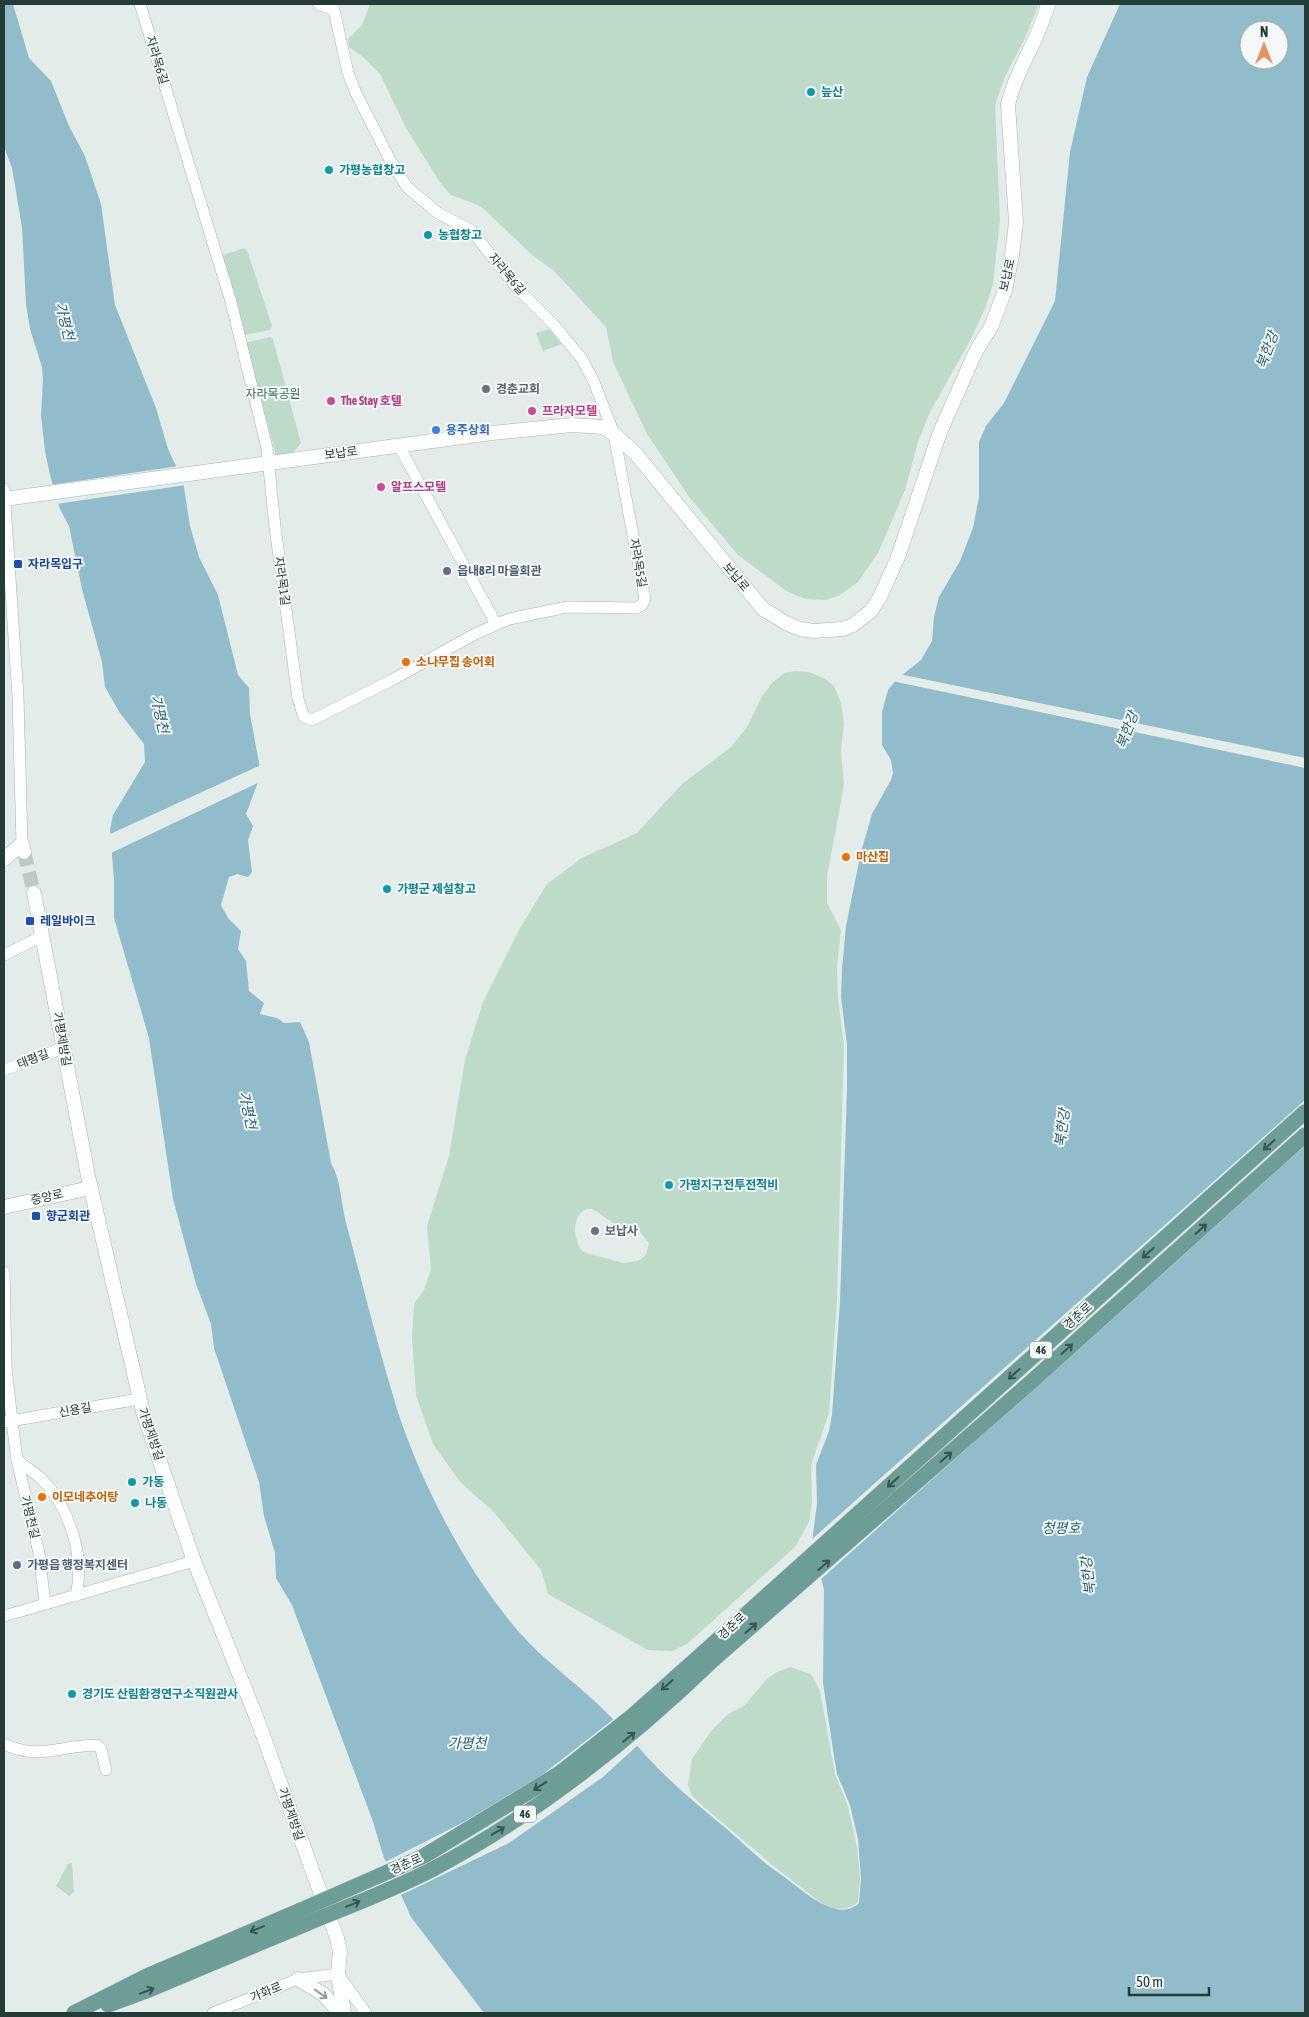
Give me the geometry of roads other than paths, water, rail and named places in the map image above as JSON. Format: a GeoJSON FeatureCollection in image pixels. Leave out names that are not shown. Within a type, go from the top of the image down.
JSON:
{"type":"FeatureCollection","features":[{"type":"Feature","properties":{"kind":"main road","name":"경춘로"},"geometry":{"type":"LineString","coordinates":[[74,2013],[147,1976],[432,1870],[510,1824],[570,1784],[630,1736],[775,1586],[1305,1112]]}},
{"type":"Feature","properties":{"kind":"main road","name":"경춘로"},"geometry":{"type":"LineString","coordinates":[[709,1656],[788,1597],[1305,1135]]}},
{"type":"Feature","properties":{"kind":"main road","name":"경춘로"},"geometry":{"type":"LineString","coordinates":[[85,2013],[146,1991],[305,1917]]}},
{"type":"Feature","properties":{"kind":"street","name":"자라목6길"},"geometry":{"type":"LineString","coordinates":[[140,4],[231,302],[270,463]]}},
{"type":"Feature","properties":{"kind":"street","name":"자라목6길"},"geometry":{"type":"LineString","coordinates":[[318,4],[334,10],[348,72],[356,93],[390,160],[408,187],[438,213],[471,230],[518,289],[563,335],[582,359],[590,374],[614,434]]}},
{"type":"Feature","properties":{"kind":"street","name":"보납로"},"geometry":{"type":"LineString","coordinates":[[4,496],[28,496],[498,432],[572,425],[596,425],[614,434],[636,454],[763,609],[800,629],[814,631],[844,628],[853,625],[871,611],[880,597],[898,557],[940,432],[976,351],[992,326],[1005,290],[1016,222],[1008,105],[1012,87],[1040,31],[1048,4]]}},
{"type":"Feature","properties":{"kind":"street","name":"자라목5길"},"geometry":{"type":"LineString","coordinates":[[496,624],[523,615],[567,607],[636,608],[644,603],[614,434]]}},
{"type":"Feature","properties":{"kind":"street"},"geometry":{"type":"LineString","coordinates":[[399,446],[496,624]]}},
{"type":"Feature","properties":{"kind":"street","name":"자라목1길"},"geometry":{"type":"LineString","coordinates":[[270,463],[275,527],[298,699],[304,717],[312,720],[496,624]]}},
{"type":"Feature","properties":{"kind":"street"},"geometry":{"type":"LineString","coordinates":[[4,496],[18,697],[23,848],[4,859]]}},
{"type":"Feature","properties":{"kind":"street","name":"가평제방길"},"geometry":{"type":"LineString","coordinates":[[34,893],[52,979],[63,1048],[90,1188],[139,1398],[194,1561],[260,1728],[337,1938],[340,1952],[338,1974],[344,2013]]}},
{"type":"Feature","properties":{"kind":"street"},"geometry":{"type":"LineString","coordinates":[[4,955],[42,936]]}},
{"type":"Feature","properties":{"kind":"street","name":"태평길"},"geometry":{"type":"LineString","coordinates":[[4,1070],[63,1048]]}},
{"type":"Feature","properties":{"kind":"street","name":"중앙로"},"geometry":{"type":"LineString","coordinates":[[4,1207],[90,1188]]}},
{"type":"Feature","properties":{"kind":"street"},"geometry":{"type":"LineString","coordinates":[[4,1272],[8,1422],[17,1460],[42,1480],[65,1514],[75,1540],[78,1560],[76,1596]]}},
{"type":"Feature","properties":{"kind":"street","name":"신용길"},"geometry":{"type":"LineString","coordinates":[[8,1422],[139,1398]]}},
{"type":"Feature","properties":{"kind":"street","name":"가평천길"},"geometry":{"type":"LineString","coordinates":[[17,1460],[39,1554],[45,1604]]}},
{"type":"Feature","properties":{"kind":"street"},"geometry":{"type":"LineString","coordinates":[[4,1616],[194,1561]]}},
{"type":"Feature","properties":{"kind":"street"},"geometry":{"type":"LineString","coordinates":[[4,1744],[16,1749],[40,1753],[97,1745],[101,1749],[106,1770]]}},
{"type":"Feature","properties":{"kind":"street"},"geometry":{"type":"LineString","coordinates":[[338,1974],[366,2013]]}},
{"type":"Feature","properties":{"kind":"street","name":"가화로"},"geometry":{"type":"LineString","coordinates":[[213,2013],[294,1980],[338,1974]]}},
{"type":"Feature","properties":{"kind":"street"},"geometry":{"type":"LineString","coordinates":[[294,1980],[323,1994],[340,2013]]}},
{"type":"Feature","properties":{"kind":"water","name":"청평호"},"geometry":{"type":"Polygon","coordinates":[[[4,4],[13,4],[29,58],[51,81],[69,126],[85,156],[101,204],[115,305],[156,408],[168,449],[183,481],[190,526],[199,557],[218,595],[238,675],[249,688],[250,714],[261,774],[246,814],[253,826],[248,840],[252,872],[248,877],[237,874],[229,877],[221,905],[228,918],[241,931],[238,949],[246,961],[249,991],[264,1003],[260,1014],[277,1018],[284,1023],[300,1022],[309,1042],[331,1163],[339,1184],[346,1223],[377,1340],[407,1438],[432,1497],[481,1582],[519,1632],[552,1665],[600,1706],[650,1760],[688,1797],[760,1859],[818,1902],[840,1910],[850,1909],[859,1903],[861,1878],[858,1839],[850,1805],[837,1774],[834,1756],[823,1683],[824,1590],[812,1542],[817,1503],[816,1465],[829,1431],[832,1415],[840,1302],[847,1090],[847,1045],[841,997],[842,970],[846,926],[861,852],[872,814],[893,773],[891,760],[882,745],[882,712],[888,690],[896,680],[921,660],[932,641],[934,617],[939,597],[960,561],[973,528],[979,497],[979,442],[986,426],[1004,403],[1055,301],[1070,152],[1087,77],[1120,4],[1305,4],[1305,2013],[484,2013],[411,1917],[384,1858],[372,1819],[292,1605],[276,1578],[275,1553],[264,1516],[259,1482],[214,1348],[211,1324],[196,1284],[173,1199],[149,1038],[114,918],[114,880],[110,830],[113,815],[145,762],[144,744],[120,713],[105,687],[102,662],[82,589],[69,526],[60,509],[50,475],[41,415],[42,367],[30,329],[26,304],[22,227],[12,168],[4,147],[4,4]]]}},
{"type":"Feature","properties":{"kind":"tunnel"},"geometry":{"type":"LineString","coordinates":[[24,852],[34,893]]}},
{"type":"Feature","properties":{"kind":"place","name":"늪산"},"geometry":{"type":"Point","coordinates":[811,92]}},
{"type":"Feature","properties":{"kind":"place","name":"가평농협창고"},"geometry":{"type":"Point","coordinates":[329,170]}},
{"type":"Feature","properties":{"kind":"place","name":"농협창고"},"geometry":{"type":"Point","coordinates":[428,235]}},
{"type":"Feature","properties":{"kind":"place","name":"경춘교회"},"geometry":{"type":"Point","coordinates":[486,389]}},
{"type":"Feature","properties":{"kind":"place","name":"The Stay 호텔"},"geometry":{"type":"Point","coordinates":[331,401]}},
{"type":"Feature","properties":{"kind":"place","name":"프라자모텔"},"geometry":{"type":"Point","coordinates":[532,411]}},
{"type":"Feature","properties":{"kind":"place","name":"용주상회"},"geometry":{"type":"Point","coordinates":[436,430]}},
{"type":"Feature","properties":{"kind":"place","name":"알프스모텔"},"geometry":{"type":"Point","coordinates":[381,487]}},
{"type":"Feature","properties":{"kind":"place","name":"자라목입구"},"geometry":{"type":"Point","coordinates":[18,564]}},
{"type":"Feature","properties":{"kind":"place","name":"읍내8리 마을회관"},"geometry":{"type":"Point","coordinates":[447,571]}},
{"type":"Feature","properties":{"kind":"place","name":"소나무집 송어회"},"geometry":{"type":"Point","coordinates":[406,662]}},
{"type":"Feature","properties":{"kind":"place","name":"마산집"},"geometry":{"type":"Point","coordinates":[846,857]}},
{"type":"Feature","properties":{"kind":"place","name":"가평군 제설창고"},"geometry":{"type":"Point","coordinates":[387,889]}},
{"type":"Feature","properties":{"kind":"place","name":"레일바이크"},"geometry":{"type":"Point","coordinates":[30,921]}},
{"type":"Feature","properties":{"kind":"place","name":"가평지구전투전적비"},"geometry":{"type":"Point","coordinates":[669,1185]}},
{"type":"Feature","properties":{"kind":"place","name":"향군회관"},"geometry":{"type":"Point","coordinates":[36,1216]}},
{"type":"Feature","properties":{"kind":"place","name":"보납사"},"geometry":{"type":"Point","coordinates":[595,1231]}},
{"type":"Feature","properties":{"kind":"place","name":"가동"},"geometry":{"type":"Point","coordinates":[132,1482]}},
{"type":"Feature","properties":{"kind":"place","name":"이모네추어탕"},"geometry":{"type":"Point","coordinates":[42,1497]}},
{"type":"Feature","properties":{"kind":"place","name":"나동"},"geometry":{"type":"Point","coordinates":[135,1503]}},
{"type":"Feature","properties":{"kind":"place","name":"가평읍 행정복지센터"},"geometry":{"type":"Point","coordinates":[17,1565]}},
{"type":"Feature","properties":{"kind":"place","name":"경기도 산림환경연구소직원관사"},"geometry":{"type":"Point","coordinates":[72,1694]}},
{"type":"Feature","properties":{"kind":"water label","name":"가평천"},"geometry":{"type":"Point","coordinates":[65,321]}},
{"type":"Feature","properties":{"kind":"water label","name":"북한강"},"geometry":{"type":"Point","coordinates":[1267,350]}},
{"type":"Feature","properties":{"kind":"water label","name":"가평천"},"geometry":{"type":"Point","coordinates":[160,714]}},
{"type":"Feature","properties":{"kind":"water label","name":"북한강"},"geometry":{"type":"Point","coordinates":[1127,730]}},
{"type":"Feature","properties":{"kind":"water label","name":"가평천"},"geometry":{"type":"Point","coordinates":[248,1110]}},
{"type":"Feature","properties":{"kind":"water label","name":"북한강"},"geometry":{"type":"Point","coordinates":[1062,1128]}},
{"type":"Feature","properties":{"kind":"water label","name":"북한강"},"geometry":{"type":"Point","coordinates":[1088,1576]}},
{"type":"Feature","properties":{"kind":"water label","name":"가평천"},"geometry":{"type":"Point","coordinates":[467,1743]}},
{"type":"Feature","properties":{"kind":"park label","name":"자라목공원"},"geometry":{"type":"Point","coordinates":[273,394]}}]}
